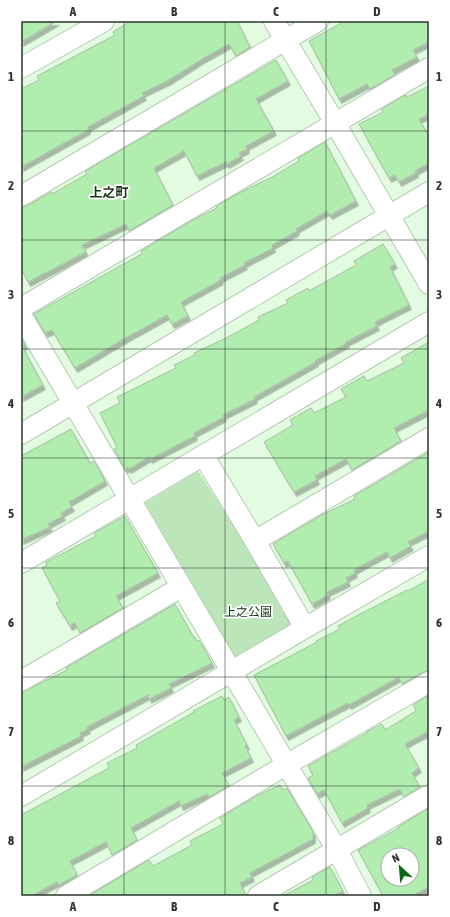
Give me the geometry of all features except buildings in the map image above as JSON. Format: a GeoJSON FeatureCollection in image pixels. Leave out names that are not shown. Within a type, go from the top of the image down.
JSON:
{"type":"FeatureCollection","features":[{"type":"Feature","properties":{"kind":"street"},"geometry":{"type":"LineString","coordinates":[[21,68],[104,21]]}},
{"type":"Feature","properties":{"kind":"street"},"geometry":{"type":"LineString","coordinates":[[274,21],[429,284]]}},
{"type":"Feature","properties":{"kind":"street"},"geometry":{"type":"LineString","coordinates":[[21,196],[318,21]]}},
{"type":"Feature","properties":{"kind":"street"},"geometry":{"type":"LineString","coordinates":[[21,308],[429,68]]}},
{"type":"Feature","properties":{"kind":"street"},"geometry":{"type":"LineString","coordinates":[[21,434],[429,192]]}},
{"type":"Feature","properties":{"kind":"street"},"geometry":{"type":"LineString","coordinates":[[21,315],[336,850],[361,896]]}},
{"type":"Feature","properties":{"kind":"street"},"geometry":{"type":"LineString","coordinates":[[21,563],[429,322]]}},
{"type":"Feature","properties":{"kind":"street"},"geometry":{"type":"LineString","coordinates":[[255,541],[429,438]]}},
{"type":"Feature","properties":{"kind":"street"},"geometry":{"type":"LineString","coordinates":[[203,455],[305,628]]}},
{"type":"Feature","properties":{"kind":"street"},"geometry":{"type":"LineString","coordinates":[[21,796],[429,556]]}},
{"type":"Feature","properties":{"kind":"street"},"geometry":{"type":"LineString","coordinates":[[21,681],[181,587]]}},
{"type":"Feature","properties":{"kind":"street"},"geometry":{"type":"LineString","coordinates":[[66,896],[429,682]]}},
{"type":"Feature","properties":{"kind":"street"},"geometry":{"type":"LineString","coordinates":[[258,896],[429,796]]}},
{"type":"Feature","properties":{"kind":"green space","name":"上之公園"},"geometry":{"type":"Polygon","coordinates":[[[198,471],[298,625],[236,662],[145,503],[198,471]]]}},
{"type":"Feature","properties":{"kind":"district","name":"上之町"},"geometry":{"type":"Point","coordinates":[109,192]}}]}
